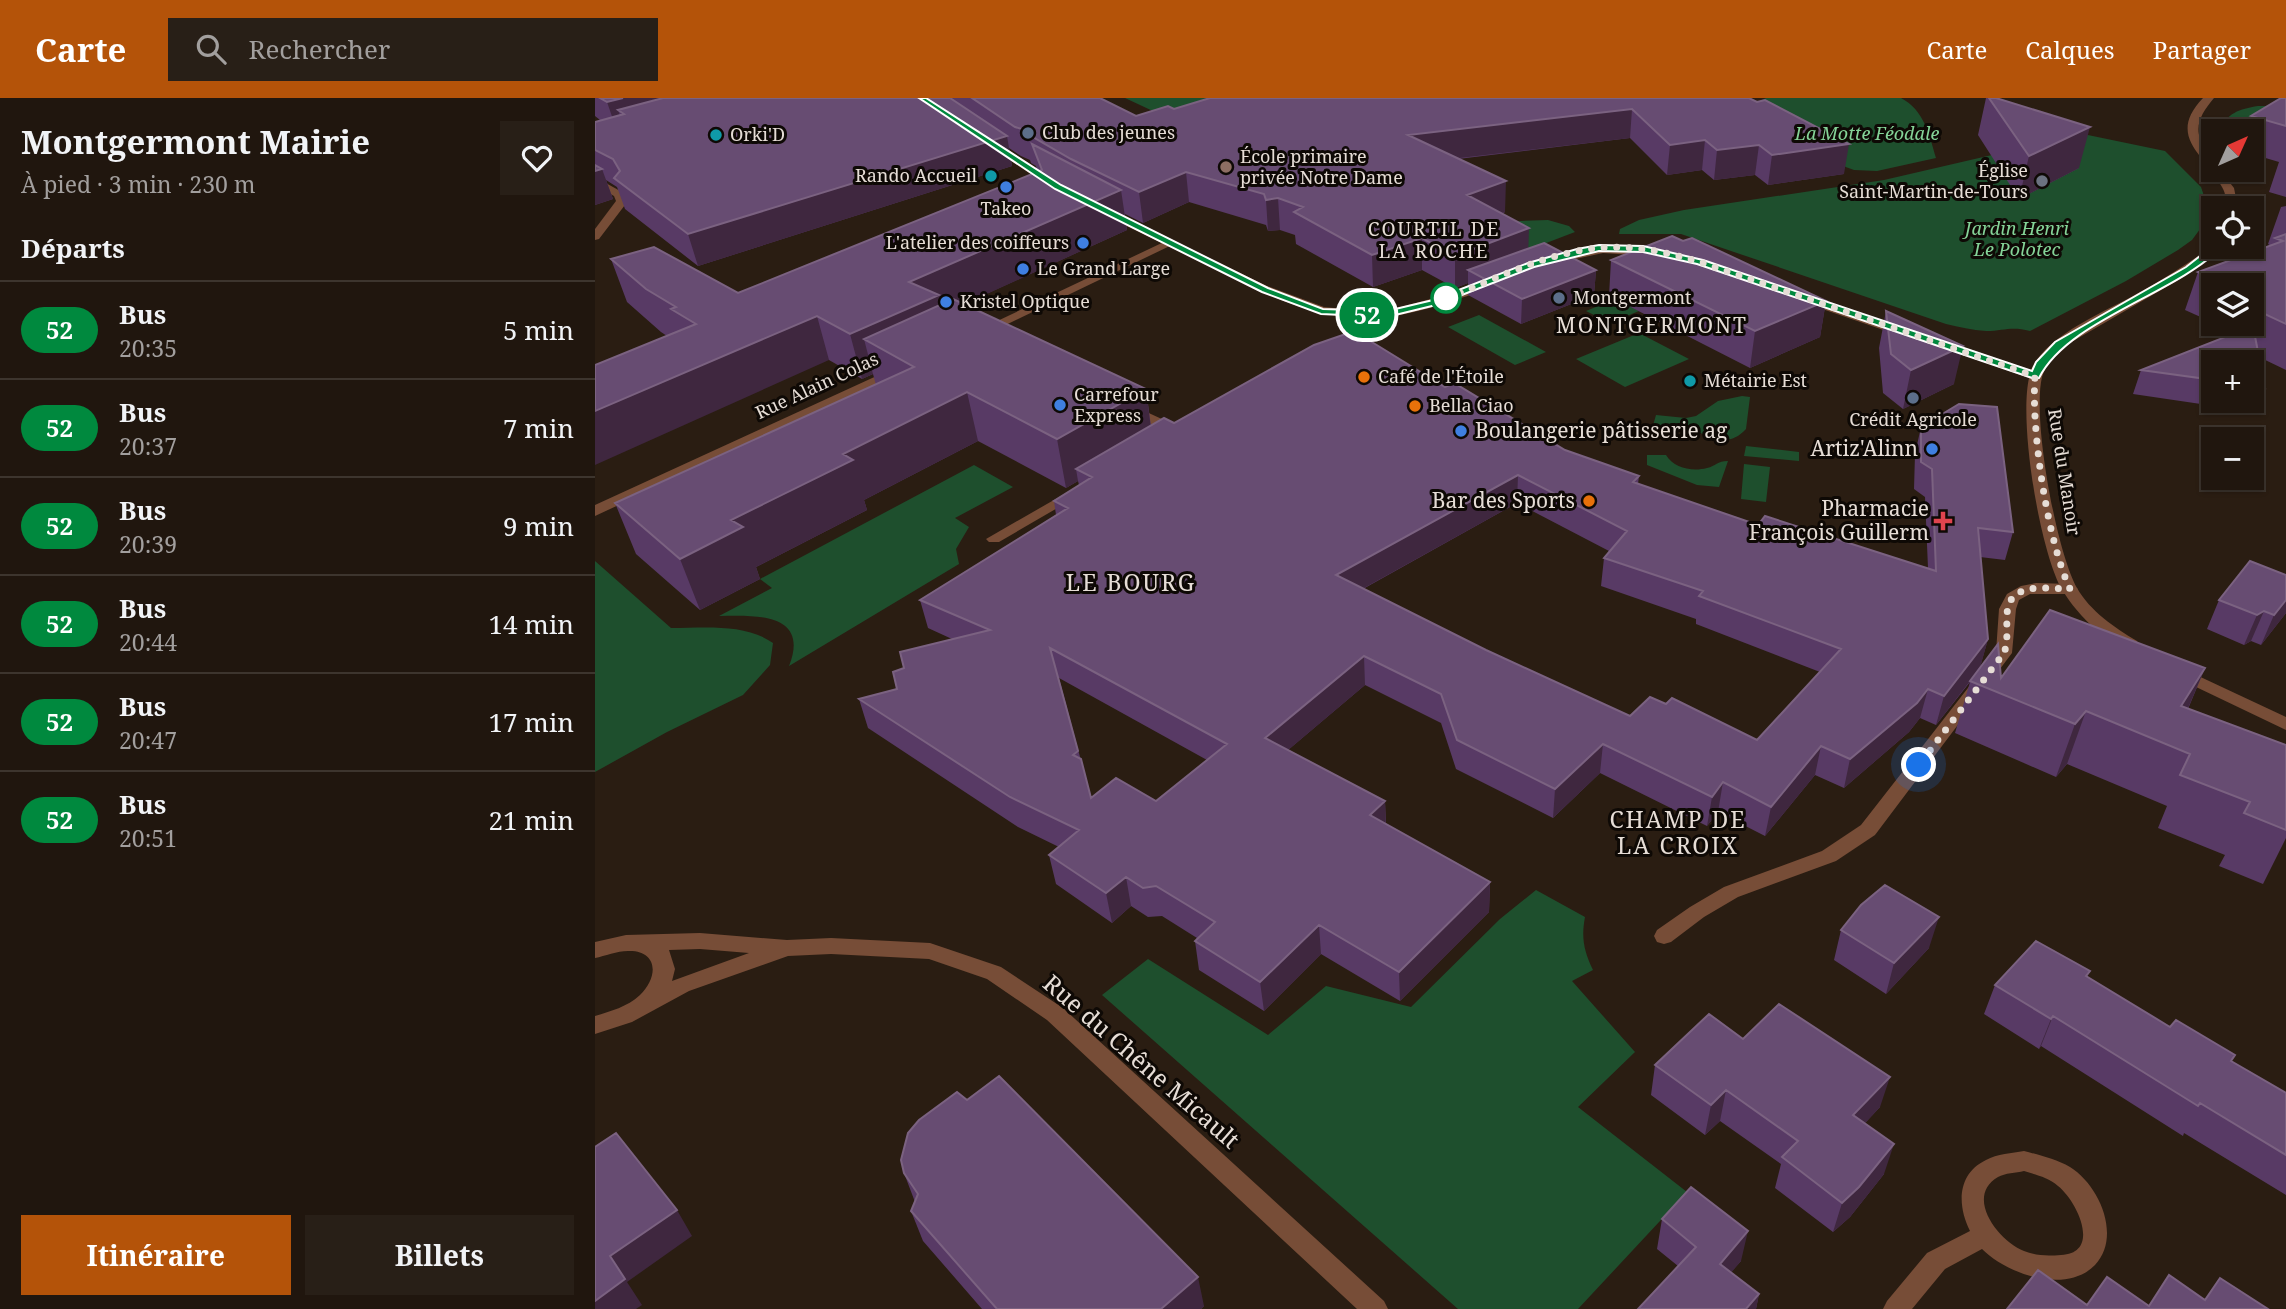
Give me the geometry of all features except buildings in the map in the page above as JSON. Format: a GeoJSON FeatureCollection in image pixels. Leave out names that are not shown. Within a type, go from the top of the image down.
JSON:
{"type":"FeatureCollection","features":[{"type":"Feature","properties":{"kind":"street"},"geometry":{"type":"LineString","coordinates":[[2201,154],[2196,148],[2192,132],[2197,110],[2209,98]]}},
{"type":"Feature","properties":{"kind":"street"},"geometry":{"type":"LineString","coordinates":[[980,135],[1068,192]]}},
{"type":"Feature","properties":{"kind":"street"},"geometry":{"type":"LineString","coordinates":[[595,180],[618,194],[622,201],[595,237]]}},
{"type":"Feature","properties":{"kind":"street"},"geometry":{"type":"LineString","coordinates":[[1089,203],[1304,306],[1341,314],[1367,315],[1407,310],[1436,303],[1495,279]]}},
{"type":"Feature","properties":{"kind":"street"},"geometry":{"type":"LineString","coordinates":[[962,340],[1170,243]]}},
{"type":"Feature","properties":{"kind":"street"},"geometry":{"type":"LineString","coordinates":[[1531,265],[1599,248],[1643,249],[1672,254]]}},
{"type":"Feature","properties":{"kind":"street"},"geometry":{"type":"LineString","coordinates":[[1792,294],[2035,376],[2039,364],[2059,344],[2202,259]]}},
{"type":"Feature","properties":{"kind":"street","name":"Rue Alain Colas"},"geometry":{"type":"LineString","coordinates":[[595,511],[902,368]]}},
{"type":"Feature","properties":{"kind":"street","name":"Rue du Manoir"},"geometry":{"type":"LineString","coordinates":[[2035,376],[2033,399],[2041,466],[2059,565],[2070,589],[2091,614],[2117,636],[2153,658],[2286,724]]}},
{"type":"Feature","properties":{"kind":"street"},"geometry":{"type":"LineString","coordinates":[[1120,404],[1172,429],[1172,435],[1161,442]]}},
{"type":"Feature","properties":{"kind":"street"},"geometry":{"type":"LineString","coordinates":[[995,539],[1081,488]]}},
{"type":"Feature","properties":{"kind":"street"},"geometry":{"type":"LineString","coordinates":[[1664,936],[1703,906],[1755,881],[1837,853],[1853,843],[1868,830],[2004,653],[2009,640],[2008,604],[2024,589],[2070,589]]}},
{"type":"Feature","properties":{"kind":"street","name":"Rue du Chêne Micault"},"geometry":{"type":"LineString","coordinates":[[595,950],[619,943],[700,941],[787,948],[831,946],[930,951],[994,973],[1055,1014],[1375,1309]]}},
{"type":"Feature","properties":{"kind":"street"},"geometry":{"type":"LineString","coordinates":[[641,943],[653,947],[665,966],[665,978],[647,1003]]}},
{"type":"Feature","properties":{"kind":"street","name":"Rue du Chêne Micault"},"geometry":{"type":"LineString","coordinates":[[600,1027],[682,985],[787,948]]}},
{"type":"Feature","properties":{"kind":"street"},"geometry":{"type":"LineString","coordinates":[[2024,1161],[2044,1166],[2064,1176],[2080,1191],[2091,1207],[2096,1226],[2095,1242],[2087,1255],[2074,1265],[2057,1269],[2037,1269],[2017,1262],[1998,1251],[1984,1236],[1975,1220],[1971,1205],[1972,1190],[1978,1178],[1988,1168],[2005,1162],[2024,1161]]}},
{"type":"Feature","properties":{"kind":"street"},"geometry":{"type":"LineString","coordinates":[[1896,1309],[1936,1261],[1984,1236]]}},
{"type":"Feature","properties":{"kind":"green space"},"geometry":{"type":"Polygon","coordinates":[[[1125,98],[1253,98],[1155,112],[1125,98]]]}},
{"type":"Feature","properties":{"kind":"green space","name":"La Motte Féodale"},"geometry":{"type":"Polygon","coordinates":[[[1766,98],[1901,98],[1920,116],[1936,158],[1877,171],[1854,170],[1741,110],[1766,98]]]}},
{"type":"Feature","properties":{"kind":"green space"},"geometry":{"type":"Polygon","coordinates":[[[2272,106],[2262,119],[2227,119],[2245,109],[2272,106]]]}},
{"type":"Feature","properties":{"kind":"green space","name":"Jardin Henri Le Polotec"},"geometry":{"type":"Polygon","coordinates":[[[2083,134],[2165,151],[2201,187],[2204,196],[2201,196],[2201,228],[2192,240],[2178,250],[2126,281],[2030,331],[1986,331],[1946,324],[1681,234],[1619,234],[1620,229],[1639,220],[1684,210],[1884,180],[2083,134]]]}},
{"type":"Feature","properties":{"kind":"green space"},"geometry":{"type":"Polygon","coordinates":[[[1548,220],[1569,226],[1575,232],[1481,268],[1464,244],[1520,221],[1548,220]]]}},
{"type":"Feature","properties":{"kind":"green space"},"geometry":{"type":"Polygon","coordinates":[[[1615,299],[1639,311],[1610,323],[1586,311],[1615,299]]]}},
{"type":"Feature","properties":{"kind":"green space"},"geometry":{"type":"Polygon","coordinates":[[[1479,315],[1546,352],[1515,365],[1448,327],[1479,315]]]}},
{"type":"Feature","properties":{"kind":"green space"},"geometry":{"type":"Polygon","coordinates":[[[1639,333],[1689,359],[1625,387],[1576,359],[1639,333]]]}},
{"type":"Feature","properties":{"kind":"green space"},"geometry":{"type":"Polygon","coordinates":[[[1750,397],[1746,429],[1738,436],[1722,439],[1688,429],[1652,429],[1656,415],[1686,418],[1696,416],[1718,401],[1750,397]]]}},
{"type":"Feature","properties":{"kind":"green space"},"geometry":{"type":"Polygon","coordinates":[[[1746,446],[1799,452],[1799,461],[1744,456],[1746,446]]]}},
{"type":"Feature","properties":{"kind":"green space"},"geometry":{"type":"Polygon","coordinates":[[[1647,455],[1666,455],[1679,466],[1690,469],[1707,468],[1728,461],[1719,487],[1697,485],[1647,465],[1647,455]]]}},
{"type":"Feature","properties":{"kind":"green space"},"geometry":{"type":"Polygon","coordinates":[[[1744,464],[1770,467],[1766,502],[1741,499],[1744,464]]]}},
{"type":"Feature","properties":{"kind":"green space"},"geometry":{"type":"Polygon","coordinates":[[[974,465],[1013,487],[955,518],[969,527],[956,549],[959,564],[789,666],[794,649],[792,636],[786,627],[763,617],[719,616],[772,588],[760,579],[974,465]]]}},
{"type":"Feature","properties":{"kind":"green space"},"geometry":{"type":"Polygon","coordinates":[[[595,561],[671,628],[737,629],[773,643],[770,665],[743,695],[667,732],[595,772],[595,561]]]}},
{"type":"Feature","properties":{"kind":"green space"},"geometry":{"type":"Polygon","coordinates":[[[1536,890],[1585,917],[1584,944],[1593,970],[1572,981],[1635,1052],[1578,1107],[1687,1192],[1578,1309],[1458,1309],[1102,995],[1148,959],[1268,1035],[1326,986],[1411,1007],[1500,919],[1536,890]]]}},
{"type":"Feature","properties":{"kind":"bus line","name":"52"},"geometry":{"type":"LineString","coordinates":[[923,98],[1058,187],[1265,290],[1321,312],[1367,315],[1407,310],[1436,303],[1560,256],[1599,248],[1623,247],[1672,254],[1700,262],[2035,376],[2039,364],[2059,344],[2203,259]]}},
{"type":"Feature","properties":{"kind":"place","name":"Club des jeunes"},"geometry":{"type":"Point","coordinates":[1028,133]}},
{"type":"Feature","properties":{"kind":"place","name":"Orki'D"},"geometry":{"type":"Point","coordinates":[716,135]}},
{"type":"Feature","properties":{"kind":"place","name":"École primaire privée Notre Dame"},"geometry":{"type":"Point","coordinates":[1226,167]}},
{"type":"Feature","properties":{"kind":"place","name":"Rando Accueil"},"geometry":{"type":"Point","coordinates":[991,176]}},
{"type":"Feature","properties":{"kind":"place","name":"Église Saint-Martin-de-Tours"},"geometry":{"type":"Point","coordinates":[2042,181]}},
{"type":"Feature","properties":{"kind":"place","name":"Takeo"},"geometry":{"type":"Point","coordinates":[1006,187]}},
{"type":"Feature","properties":{"kind":"place","name":"L'atelier des coiffeurs"},"geometry":{"type":"Point","coordinates":[1083,243]}},
{"type":"Feature","properties":{"kind":"place","name":"Le Grand Large"},"geometry":{"type":"Point","coordinates":[1023,269]}},
{"type":"Feature","properties":{"kind":"place","name":"Montgermont"},"geometry":{"type":"Point","coordinates":[1559,298]}},
{"type":"Feature","properties":{"kind":"place","name":"Kristel Optique"},"geometry":{"type":"Point","coordinates":[946,302]}},
{"type":"Feature","properties":{"kind":"place","name":"Café de l'Étoile"},"geometry":{"type":"Point","coordinates":[1364,377]}},
{"type":"Feature","properties":{"kind":"place","name":"Métairie Est"},"geometry":{"type":"Point","coordinates":[1690,381]}},
{"type":"Feature","properties":{"kind":"place","name":"Crédit Agricole"},"geometry":{"type":"Point","coordinates":[1913,398]}},
{"type":"Feature","properties":{"kind":"place","name":"Carrefour Express"},"geometry":{"type":"Point","coordinates":[1060,405]}},
{"type":"Feature","properties":{"kind":"place","name":"Bella Ciao"},"geometry":{"type":"Point","coordinates":[1415,406]}},
{"type":"Feature","properties":{"kind":"place","name":"Boulangerie pâtisserie ag"},"geometry":{"type":"Point","coordinates":[1461,431]}},
{"type":"Feature","properties":{"kind":"place","name":"Artiz'Alinn"},"geometry":{"type":"Point","coordinates":[1932,449]}},
{"type":"Feature","properties":{"kind":"place","name":"Bar des Sports"},"geometry":{"type":"Point","coordinates":[1589,501]}},
{"type":"Feature","properties":{"kind":"place","name":"Pharmacie François Guillerm"},"geometry":{"type":"Point","coordinates":[1943,521]}},
{"type":"Feature","properties":{"kind":"district","name":"COURTIL DE LA ROCHE"},"geometry":{"type":"Point","coordinates":[1434,240]}},
{"type":"Feature","properties":{"kind":"district","name":"MONTGERMONT"},"geometry":{"type":"Point","coordinates":[1652,326]}},
{"type":"Feature","properties":{"kind":"district","name":"LE BOURG"},"geometry":{"type":"Point","coordinates":[1131,583]}},
{"type":"Feature","properties":{"kind":"district","name":"CHAMP DE LA CROIX"},"geometry":{"type":"Point","coordinates":[1678,833]}},
{"type":"Feature","properties":{"kind":"route"},"geometry":{"type":"LineString","coordinates":[[1446,298],[1436,303],[1531,265],[1580,251],[1623,247],[1643,249],[1700,262],[2035,376],[2033,399],[2041,466],[2059,565],[2070,589],[2024,589],[2008,604],[2009,640],[2004,653],[1919,765]]}}]}
